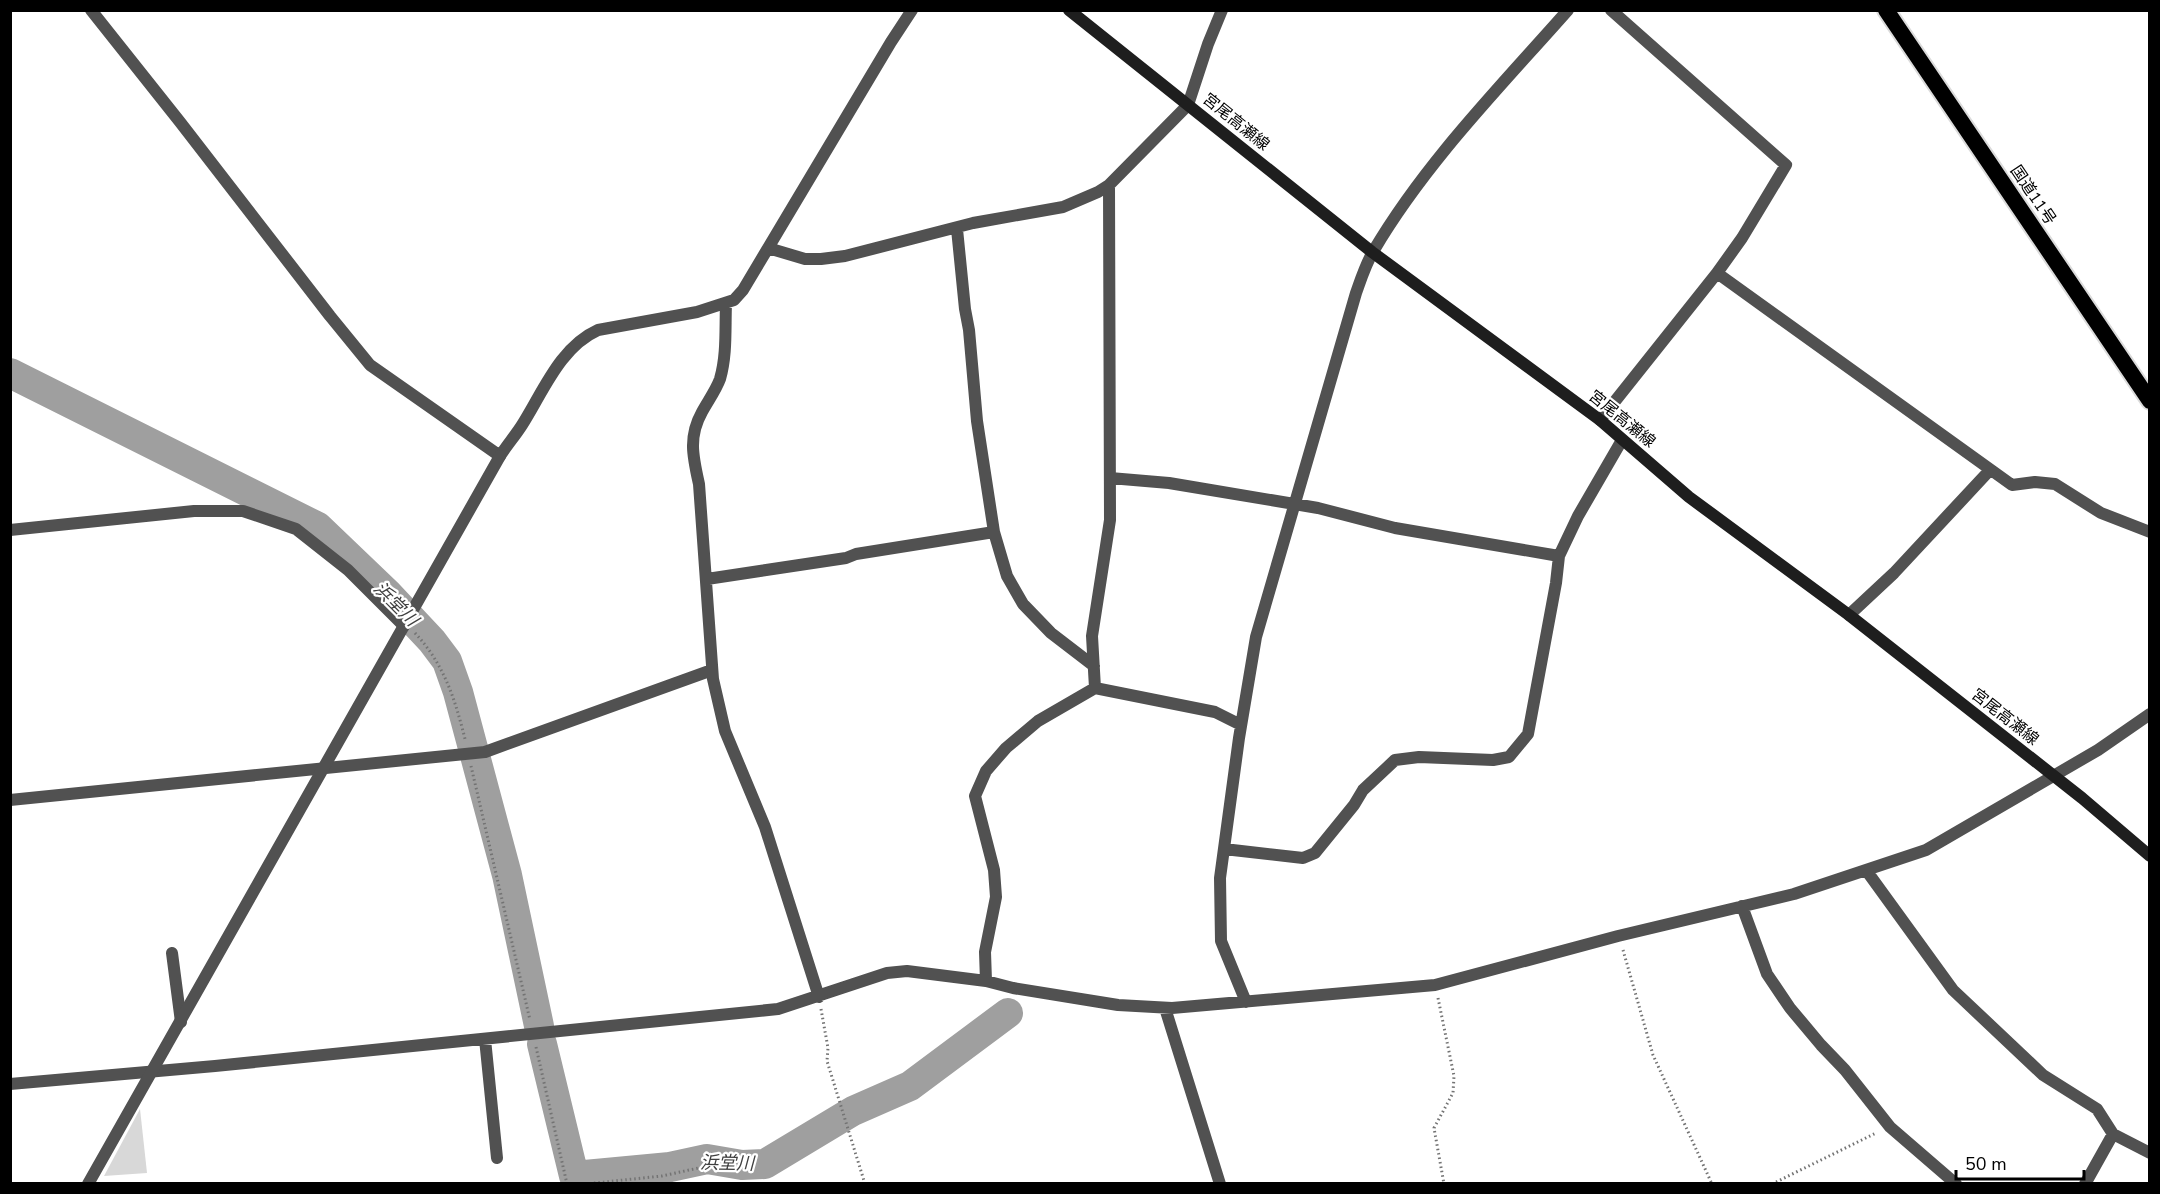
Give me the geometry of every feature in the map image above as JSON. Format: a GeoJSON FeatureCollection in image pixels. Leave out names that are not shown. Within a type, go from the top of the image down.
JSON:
{"type":"FeatureCollection","features":[{"type":"Feature","properties":{"kind":"highway","name":"国道11号"},"geometry":{"type":"LineString","coordinates":[[1886,10],[2150,401]]}},
{"type":"Feature","properties":{"kind":"main road","name":"宮尾高瀬線"},"geometry":{"type":"LineString","coordinates":[[1070,10],[1372,252],[1600,420],[1689,497],[1850,615],[2150,856]]}},
{"type":"Feature","properties":{"kind":"street"},"geometry":{"type":"LineString","coordinates":[[91,10],[370,365],[500,456]]}},
{"type":"Feature","properties":{"kind":"street"},"geometry":{"type":"LineString","coordinates":[[88,1184],[500,456],[567,353],[587,334],[598,330],[697,312],[734,300],[743,290],[912,10]]}},
{"type":"Feature","properties":{"kind":"street"},"geometry":{"type":"LineString","coordinates":[[768,248],[792,256],[821,259],[845,256],[957,229],[973,223],[1063,207],[1098,192],[1109,185],[1188,105],[1222,10]]}},
{"type":"Feature","properties":{"kind":"street"},"geometry":{"type":"LineString","coordinates":[[1246,1002],[1221,941],[1220,878],[1241,725],[1256,637],[1356,293],[1372,252],[1415,188],[1476,114],[1568,10]]}},
{"type":"Feature","properties":{"kind":"street"},"geometry":{"type":"LineString","coordinates":[[1600,420],[1717,273],[1742,238],[1786,165],[1611,10]]}},
{"type":"Feature","properties":{"kind":"street"},"geometry":{"type":"LineString","coordinates":[[1095,688],[1092,636],[1110,520],[1109,185]]}},
{"type":"Feature","properties":{"kind":"street"},"geometry":{"type":"LineString","coordinates":[[957,229],[977,421],[994,532],[1007,576],[1023,604],[1051,633],[1094,666]]}},
{"type":"Feature","properties":{"kind":"street"},"geometry":{"type":"LineString","coordinates":[[1717,273],[1989,471],[2012,485],[2035,482],[2055,484],[2101,513],[2150,532]]}},
{"type":"Feature","properties":{"kind":"street"},"geometry":{"type":"LineString","coordinates":[[726,304],[724,361],[719,381],[698,419],[692,437],[699,484],[712,670],[725,730],[765,827],[819,997]]}},
{"type":"Feature","properties":{"kind":"street"},"geometry":{"type":"LineString","coordinates":[[1224,849],[1303,858],[1315,853],[1354,805],[1363,790],[1395,760],[1419,757],[1493,760],[1509,757],[1528,734],[1559,556],[1578,516],[1622,440]]}},
{"type":"Feature","properties":{"kind":"street"},"geometry":{"type":"LineString","coordinates":[[1850,615],[1894,573],[1989,471]]}},
{"type":"Feature","properties":{"kind":"street"},"geometry":{"type":"LineString","coordinates":[[1110,478],[1169,483],[1318,508],[1395,528],[1559,556]]}},
{"type":"Feature","properties":{"kind":"street"},"geometry":{"type":"LineString","coordinates":[[10,530],[194,511],[243,511],[296,529],[407,620]]}},
{"type":"Feature","properties":{"kind":"street"},"geometry":{"type":"LineString","coordinates":[[706,579],[846,558],[856,554],[994,532]]}},
{"type":"Feature","properties":{"kind":"street"},"geometry":{"type":"LineString","coordinates":[[10,800],[485,752],[712,670]]}},
{"type":"Feature","properties":{"kind":"street"},"geometry":{"type":"LineString","coordinates":[[986,981],[985,952],[996,897],[995,879],[975,796],[986,771],[1005,748],[1038,721],[1095,688],[1215,712],[1241,725]]}},
{"type":"Feature","properties":{"kind":"street"},"geometry":{"type":"LineString","coordinates":[[10,1084],[533,1035],[778,1009],[887,974],[907,971],[986,981],[1013,988],[1118,1005],[1165,1008],[1435,985],[1618,936],[1794,894],[1926,850],[2098,750],[2150,714]]}},
{"type":"Feature","properties":{"kind":"street"},"geometry":{"type":"LineString","coordinates":[[1866,870],[1953,990],[2043,1075],[2097,1109],[2113,1134],[2150,1153]]}},
{"type":"Feature","properties":{"kind":"street"},"geometry":{"type":"LineString","coordinates":[[1742,906],[1767,974],[1790,1008],[1845,1070],[1890,1126],[1956,1184]]}},
{"type":"Feature","properties":{"kind":"street"},"geometry":{"type":"LineString","coordinates":[[172,953],[181,1022]]}},
{"type":"Feature","properties":{"kind":"street"},"geometry":{"type":"LineString","coordinates":[[1165,1008],[1220,1184]]}},
{"type":"Feature","properties":{"kind":"street"},"geometry":{"type":"LineString","coordinates":[[486,1039],[496,1158]]}},
{"type":"Feature","properties":{"kind":"street"},"geometry":{"type":"LineString","coordinates":[[2085,1184],[2113,1134]]}},
{"type":"Feature","properties":{"kind":"path"},"geometry":{"type":"LineString","coordinates":[[407,620],[434,656],[455,699],[470,754],[567,1184]]}},
{"type":"Feature","properties":{"kind":"path"},"geometry":{"type":"LineString","coordinates":[[1618,936],[1653,1054],[1712,1184]]}},
{"type":"Feature","properties":{"kind":"path"},"geometry":{"type":"LineString","coordinates":[[1435,985],[1454,1076],[1453,1093],[1434,1128],[1444,1184]]}},
{"type":"Feature","properties":{"kind":"path"},"geometry":{"type":"LineString","coordinates":[[819,997],[828,1048],[827,1061],[864,1184]]}},
{"type":"Feature","properties":{"kind":"path"},"geometry":{"type":"LineString","coordinates":[[1772,1184],[1890,1126]]}},
{"type":"Feature","properties":{"kind":"path"},"geometry":{"type":"LineString","coordinates":[[585,1184],[662,1176],[703,1167],[723,1167]]}},
{"type":"Feature","properties":{"kind":"shaded area"},"geometry":{"type":"Polygon","coordinates":[[[140,1109],[147,1173],[104,1176],[140,1109]]]}},
{"type":"Feature","properties":{"kind":"waterway","name":"浜堂川"},"geometry":{"type":"LineString","coordinates":[[10,373],[318,527],[387,593],[432,641],[447,661],[458,692],[507,875],[539,1026]]}},
{"type":"Feature","properties":{"kind":"waterway","name":"浜堂川"},"geometry":{"type":"LineString","coordinates":[[542,1044],[574,1176],[670,1167],[707,1159],[742,1165],[765,1164],[853,1111],[910,1086],[1008,1013]]}}]}
